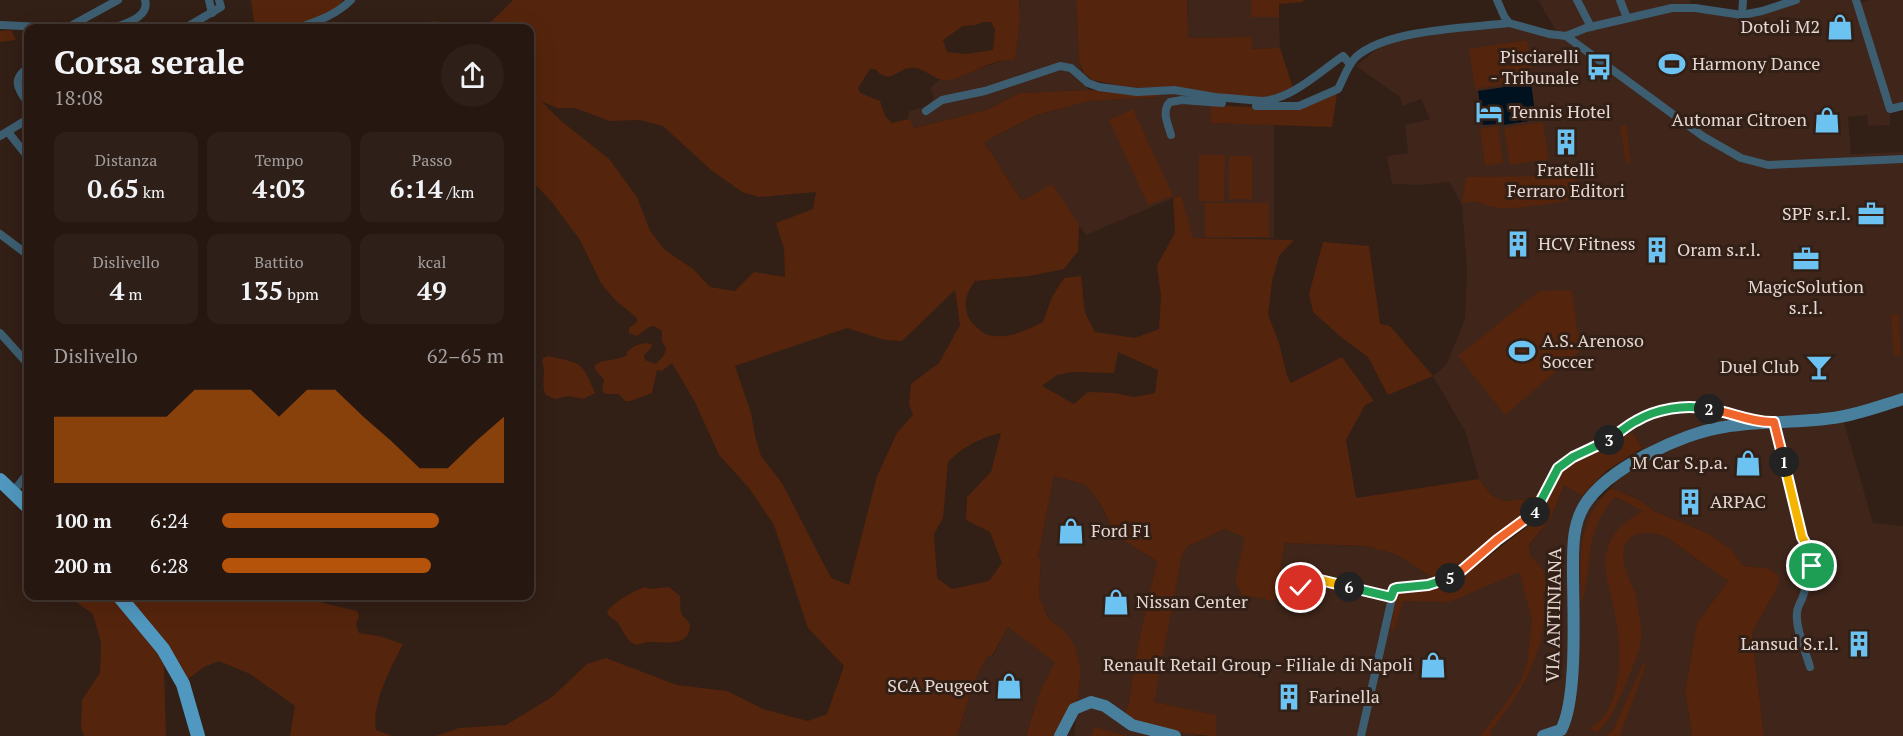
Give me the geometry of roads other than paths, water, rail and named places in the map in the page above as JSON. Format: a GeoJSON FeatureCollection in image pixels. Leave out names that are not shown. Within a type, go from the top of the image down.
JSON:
{"type":"FeatureCollection","features":[{"type":"Feature","properties":{"kind":"main road"},"geometry":{"type":"LineString","coordinates":[[0,480],[24,503]]}},
{"type":"Feature","properties":{"kind":"main road"},"geometry":{"type":"LineString","coordinates":[[122,600],[163,649],[183,684],[198,736]]}},
{"type":"Feature","properties":{"kind":"street"},"geometry":{"type":"LineString","coordinates":[[75,24],[118,0]]}},
{"type":"Feature","properties":{"kind":"street"},"geometry":{"type":"LineString","coordinates":[[123,24],[141,16],[146,10],[145,0]]}},
{"type":"Feature","properties":{"kind":"street"},"geometry":{"type":"LineString","coordinates":[[209,0],[212,13]]}},
{"type":"Feature","properties":{"kind":"street"},"geometry":{"type":"LineString","coordinates":[[192,24],[221,7],[219,0]]}},
{"type":"Feature","properties":{"kind":"street"},"geometry":{"type":"LineString","coordinates":[[309,24],[330,16],[351,0]]}},
{"type":"Feature","properties":{"kind":"street"},"geometry":{"type":"LineString","coordinates":[[1497,0],[1509,23]]}},
{"type":"Feature","properties":{"kind":"street"},"geometry":{"type":"LineString","coordinates":[[1577,0],[1591,27]]}},
{"type":"Feature","properties":{"kind":"street"},"geometry":{"type":"LineString","coordinates":[[1620,0],[1628,18]]}},
{"type":"Feature","properties":{"kind":"street"},"geometry":{"type":"LineString","coordinates":[[1742,15],[1743,0]]}},
{"type":"Feature","properties":{"kind":"street"},"geometry":{"type":"LineString","coordinates":[[1171,135],[1165,113],[1165,108],[1170,102],[1182,100],[1299,106],[1338,89],[1350,63],[1370,48],[1392,39],[1509,23],[1549,34],[1566,36],[1591,27],[1679,7],[1742,15],[1796,0]]}},
{"type":"Feature","properties":{"kind":"street"},"geometry":{"type":"LineString","coordinates":[[1856,0],[1890,109],[1903,106]]}},
{"type":"Feature","properties":{"kind":"street"},"geometry":{"type":"LineString","coordinates":[[0,26],[24,27]]}},
{"type":"Feature","properties":{"kind":"street"},"geometry":{"type":"LineString","coordinates":[[1566,36],[1700,135],[1741,159],[1768,165],[1903,159]]}},
{"type":"Feature","properties":{"kind":"street"},"geometry":{"type":"LineString","coordinates":[[926,111],[942,100],[985,91],[1060,66],[1071,68],[1088,83],[1098,87],[1137,92],[1174,90],[1215,97],[1262,101],[1292,91],[1343,56],[1350,63]]}},
{"type":"Feature","properties":{"kind":"street"},"geometry":{"type":"LineString","coordinates":[[24,70],[20,73],[17,82],[24,97]]}},
{"type":"Feature","properties":{"kind":"street"},"geometry":{"type":"LineString","coordinates":[[24,122],[4,134],[24,153]]}},
{"type":"Feature","properties":{"kind":"street"},"geometry":{"type":"LineString","coordinates":[[0,234],[24,251]]}},
{"type":"Feature","properties":{"kind":"street"},"geometry":{"type":"LineString","coordinates":[[0,333],[24,360]]}},
{"type":"Feature","properties":{"kind":"street","name":"VIA ANTINIANA"},"geometry":{"type":"LineString","coordinates":[[1543,736],[1563,731],[1571,686],[1574,540],[1576,527],[1585,505],[1600,486],[1616,474],[1684,438],[1722,427],[1834,418],[1903,399]]}},
{"type":"Feature","properties":{"kind":"street"},"geometry":{"type":"LineString","coordinates":[[1361,736],[1394,589],[1437,583],[1461,571],[1497,540],[1535,513],[1545,496],[1553,474],[1565,462],[1610,439],[1636,420],[1659,411],[1702,407],[1760,423]]}},
{"type":"Feature","properties":{"kind":"street"},"geometry":{"type":"LineString","coordinates":[[1774,422],[1802,537],[1812,566],[1797,613],[1810,667]]}},
{"type":"Feature","properties":{"kind":"street"},"geometry":{"type":"LineString","coordinates":[[13,492],[24,478]]}},
{"type":"Feature","properties":{"kind":"street"},"geometry":{"type":"LineString","coordinates":[[1300,592],[1304,576],[1391,597]]}},
{"type":"Feature","properties":{"kind":"street"},"geometry":{"type":"LineString","coordinates":[[1060,736],[1074,710],[1091,702],[1105,706],[1132,725],[1175,736]]}},
{"type":"Feature","properties":{"kind":"water"},"geometry":{"type":"Polygon","coordinates":[[[1531,83],[1536,120],[1503,125],[1483,125],[1478,91],[1531,83]]]}},
{"type":"Feature","properties":{"kind":"place","name":"Dotoli M2"},"geometry":{"type":"Point","coordinates":[1840,27]}},
{"type":"Feature","properties":{"kind":"place","name":"Harmony Dance"},"geometry":{"type":"Point","coordinates":[1672,64]}},
{"type":"Feature","properties":{"kind":"place","name":"Pisciarelli - Tribunale"},"geometry":{"type":"Point","coordinates":[1599,67]}},
{"type":"Feature","properties":{"kind":"place","name":"Tennis Hotel"},"geometry":{"type":"Point","coordinates":[1489,112]}},
{"type":"Feature","properties":{"kind":"place","name":"Automar Citroen"},"geometry":{"type":"Point","coordinates":[1827,120]}},
{"type":"Feature","properties":{"kind":"place","name":"Fratelli Ferraro Editori"},"geometry":{"type":"Point","coordinates":[1566,142]}},
{"type":"Feature","properties":{"kind":"place","name":"SPF s.r.l."},"geometry":{"type":"Point","coordinates":[1871,214]}},
{"type":"Feature","properties":{"kind":"place","name":"HCV Fitness"},"geometry":{"type":"Point","coordinates":[1518,244]}},
{"type":"Feature","properties":{"kind":"place","name":"Oram s.r.l."},"geometry":{"type":"Point","coordinates":[1657,250]}},
{"type":"Feature","properties":{"kind":"place","name":"MagicSolution s.r.l."},"geometry":{"type":"Point","coordinates":[1806,259]}},
{"type":"Feature","properties":{"kind":"place","name":"A.S. Arenoso Soccer"},"geometry":{"type":"Point","coordinates":[1522,351]}},
{"type":"Feature","properties":{"kind":"place","name":"Duel Club"},"geometry":{"type":"Point","coordinates":[1819,367]}},
{"type":"Feature","properties":{"kind":"place","name":"M Car S.p.a."},"geometry":{"type":"Point","coordinates":[1748,463]}},
{"type":"Feature","properties":{"kind":"place","name":"ARPAC"},"geometry":{"type":"Point","coordinates":[1690,502]}},
{"type":"Feature","properties":{"kind":"place","name":"Ford F1"},"geometry":{"type":"Point","coordinates":[1071,531]}},
{"type":"Feature","properties":{"kind":"place","name":"Nissan Center"},"geometry":{"type":"Point","coordinates":[1116,602]}},
{"type":"Feature","properties":{"kind":"place","name":"Lansud S.r.l."},"geometry":{"type":"Point","coordinates":[1859,644]}},
{"type":"Feature","properties":{"kind":"place","name":"Renault Retail Group - Filiale di Napoli"},"geometry":{"type":"Point","coordinates":[1433,665]}},
{"type":"Feature","properties":{"kind":"place","name":"SCA Peugeot"},"geometry":{"type":"Point","coordinates":[1009,686]}},
{"type":"Feature","properties":{"kind":"place","name":"Farinella"},"geometry":{"type":"Point","coordinates":[1289,697]}}]}
